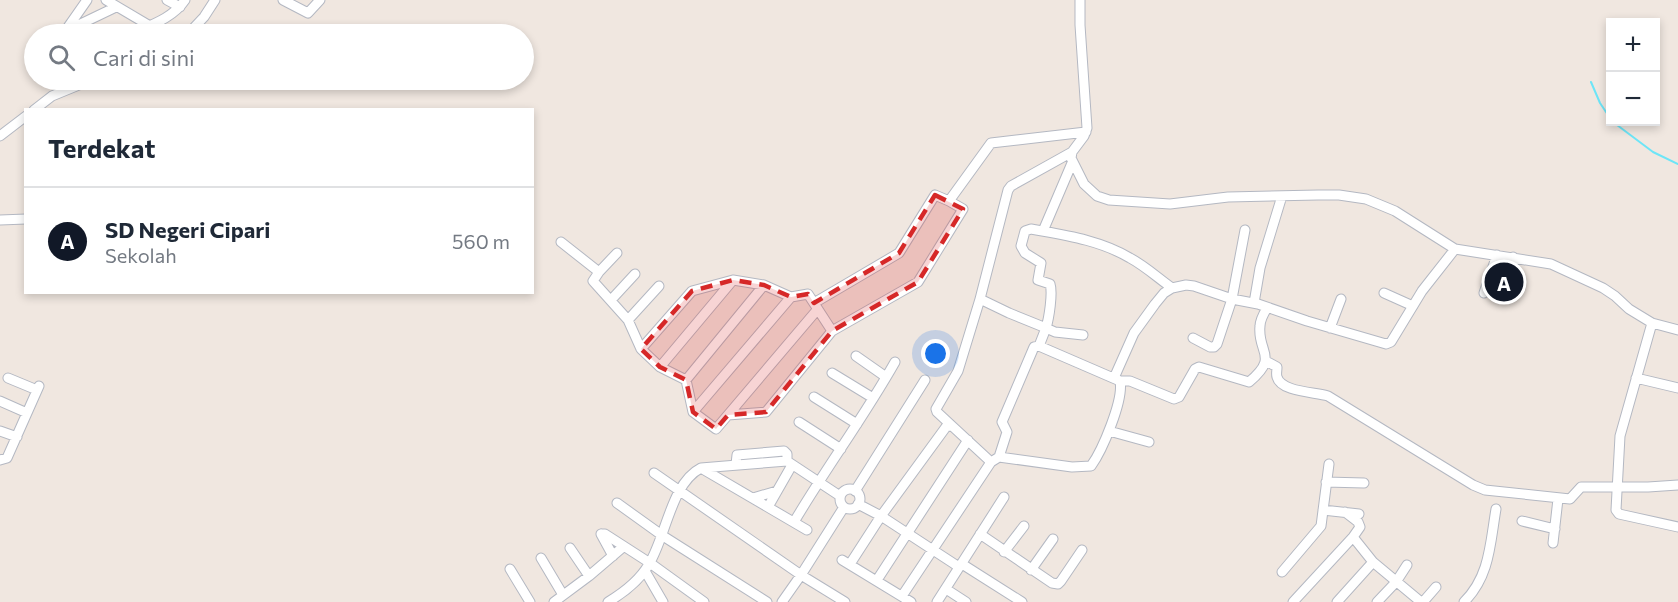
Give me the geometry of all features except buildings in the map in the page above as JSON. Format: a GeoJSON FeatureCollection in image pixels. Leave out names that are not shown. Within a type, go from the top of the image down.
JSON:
{"type":"FeatureCollection","features":[{"type":"Feature","properties":{"kind":"street"},"geometry":{"type":"LineString","coordinates":[[70,24],[87,0]]}},
{"type":"Feature","properties":{"kind":"street"},"geometry":{"type":"LineString","coordinates":[[106,0],[146,24]]}},
{"type":"Feature","properties":{"kind":"street"},"geometry":{"type":"LineString","coordinates":[[167,0],[183,4]]}},
{"type":"Feature","properties":{"kind":"street"},"geometry":{"type":"LineString","coordinates":[[197,24],[215,0]]}},
{"type":"Feature","properties":{"kind":"street"},"geometry":{"type":"LineString","coordinates":[[283,0],[308,12],[320,0]]}},
{"type":"Feature","properties":{"kind":"street"},"geometry":{"type":"LineString","coordinates":[[1080,0],[1086,132],[1072,152],[1011,186],[1008,190],[980,299],[958,371],[936,409],[936,412],[968,440],[995,460],[1072,467],[1091,466],[1109,431],[1118,404],[1121,388],[1117,380],[1134,333],[1164,293],[1172,288],[1194,286],[1386,344],[1391,342],[1442,263],[1455,249]]}},
{"type":"Feature","properties":{"kind":"street"},"geometry":{"type":"LineString","coordinates":[[154,24],[183,4]]}},
{"type":"Feature","properties":{"kind":"street"},"geometry":{"type":"LineString","coordinates":[[81,24],[116,7]]}},
{"type":"Feature","properties":{"kind":"street"},"geometry":{"type":"LineString","coordinates":[[37,108],[64,90]]}},
{"type":"Feature","properties":{"kind":"street"},"geometry":{"type":"LineString","coordinates":[[0,136],[24,118]]}},
{"type":"Feature","properties":{"kind":"street"},"geometry":{"type":"LineString","coordinates":[[949,201],[991,143],[1086,132]]}},
{"type":"Feature","properties":{"kind":"street"},"geometry":{"type":"LineString","coordinates":[[1042,231],[1072,163],[1072,152]]}},
{"type":"Feature","properties":{"kind":"street"},"geometry":{"type":"LineString","coordinates":[[1072,163],[1089,191],[1109,200],[1170,204],[1222,197],[1339,195],[1366,199],[1395,211],[1455,249],[1551,264],[1603,288],[1616,296],[1629,309],[1652,323],[1678,330]]}},
{"type":"Feature","properties":{"kind":"street"},"geometry":{"type":"LineString","coordinates":[[686,380],[693,412],[716,429],[816,307],[899,254],[935,195],[963,209],[918,282],[832,331],[766,412],[728,415]]}},
{"type":"Feature","properties":{"kind":"street"},"geometry":{"type":"LineString","coordinates":[[1254,303],[1260,268],[1282,196]]}},
{"type":"Feature","properties":{"kind":"street"},"geometry":{"type":"LineString","coordinates":[[0,220],[24,219]]}},
{"type":"Feature","properties":{"kind":"street"},"geometry":{"type":"LineString","coordinates":[[1039,346],[1050,315],[1048,307],[1052,292],[1050,284],[1038,280],[1041,263],[1025,253],[1021,246],[1025,231],[1031,229],[1078,238],[1115,250],[1130,257],[1172,288]]}},
{"type":"Feature","properties":{"kind":"street"},"geometry":{"type":"LineString","coordinates":[[1193,338],[1214,347],[1232,299],[1245,230]]}},
{"type":"Feature","properties":{"kind":"street"},"geometry":{"type":"LineString","coordinates":[[561,242],[599,272]]}},
{"type":"Feature","properties":{"kind":"street"},"geometry":{"type":"LineString","coordinates":[[617,253],[593,281],[628,320],[641,349],[660,367],[686,380]]}},
{"type":"Feature","properties":{"kind":"street"},"geometry":{"type":"LineString","coordinates":[[1484,293],[1497,255]]}},
{"type":"Feature","properties":{"kind":"street"},"geometry":{"type":"LineString","coordinates":[[1502,289],[1513,257]]}},
{"type":"Feature","properties":{"kind":"street"},"geometry":{"type":"LineString","coordinates":[[611,300],[635,274]]}},
{"type":"Feature","properties":{"kind":"street"},"geometry":{"type":"LineString","coordinates":[[641,349],[692,291],[733,280],[764,285],[790,297],[807,294],[832,331]]}},
{"type":"Feature","properties":{"kind":"street"},"geometry":{"type":"LineString","coordinates":[[660,367],[733,280]]}},
{"type":"Feature","properties":{"kind":"street"},"geometry":{"type":"LineString","coordinates":[[686,380],[764,285]]}},
{"type":"Feature","properties":{"kind":"street"},"geometry":{"type":"LineString","coordinates":[[628,320],[659,286]]}},
{"type":"Feature","properties":{"kind":"street"},"geometry":{"type":"LineString","coordinates":[[1384,293],[1413,306]]}},
{"type":"Feature","properties":{"kind":"street"},"geometry":{"type":"LineString","coordinates":[[693,412],[790,297]]}},
{"type":"Feature","properties":{"kind":"street"},"geometry":{"type":"LineString","coordinates":[[980,299],[1055,332],[1083,335]]}},
{"type":"Feature","properties":{"kind":"street"},"geometry":{"type":"LineString","coordinates":[[1330,328],[1341,299]]}},
{"type":"Feature","properties":{"kind":"street"},"geometry":{"type":"LineString","coordinates":[[902,596],[995,460],[1007,432],[1002,422],[1034,347],[1039,346],[1117,380],[1130,381],[1177,399],[1199,367],[1249,381],[1266,361],[1260,326],[1267,308]]}},
{"type":"Feature","properties":{"kind":"street"},"geometry":{"type":"LineString","coordinates":[[1652,323],[1620,436],[1616,510],[1619,514],[1678,527]]}},
{"type":"Feature","properties":{"kind":"street"},"geometry":{"type":"LineString","coordinates":[[862,357],[886,377]]}},
{"type":"Feature","properties":{"kind":"street"},"geometry":{"type":"LineString","coordinates":[[1266,361],[1277,367],[1277,379],[1283,385],[1295,390],[1328,396],[1473,485],[1485,490],[1570,499],[1581,487],[1678,485]]}},
{"type":"Feature","properties":{"kind":"street"},"geometry":{"type":"LineString","coordinates":[[794,522],[895,362]]}},
{"type":"Feature","properties":{"kind":"street"},"geometry":{"type":"LineString","coordinates":[[832,373],[873,398]]}},
{"type":"Feature","properties":{"kind":"street"},"geometry":{"type":"LineString","coordinates":[[0,460],[7,458],[38,388],[8,378]]}},
{"type":"Feature","properties":{"kind":"street"},"geometry":{"type":"LineString","coordinates":[[1636,378],[1666,383],[1678,388]]}},
{"type":"Feature","properties":{"kind":"street"},"geometry":{"type":"LineString","coordinates":[[855,490],[925,380]]}},
{"type":"Feature","properties":{"kind":"street"},"geometry":{"type":"LineString","coordinates":[[814,397],[857,424]]}},
{"type":"Feature","properties":{"kind":"street"},"geometry":{"type":"LineString","coordinates":[[0,402],[27,413]]}},
{"type":"Feature","properties":{"kind":"street"},"geometry":{"type":"LineString","coordinates":[[799,422],[841,449]]}},
{"type":"Feature","properties":{"kind":"street"},"geometry":{"type":"LineString","coordinates":[[911,602],[846,562],[942,431],[951,425]]}},
{"type":"Feature","properties":{"kind":"street"},"geometry":{"type":"LineString","coordinates":[[0,431],[17,437]]}},
{"type":"Feature","properties":{"kind":"street"},"geometry":{"type":"LineString","coordinates":[[1109,431],[1149,442]]}},
{"type":"Feature","properties":{"kind":"street"},"geometry":{"type":"LineString","coordinates":[[877,580],[968,440]]}},
{"type":"Feature","properties":{"kind":"street"},"geometry":{"type":"LineString","coordinates":[[768,507],[789,463]]}},
{"type":"Feature","properties":{"kind":"street"},"geometry":{"type":"LineString","coordinates":[[608,602],[624,598],[647,567],[663,536],[680,490],[692,472],[701,468],[736,464],[789,463],[840,496],[844,507]]}},
{"type":"Feature","properties":{"kind":"street"},"geometry":{"type":"LineString","coordinates":[[1321,526],[1329,464]]}},
{"type":"Feature","properties":{"kind":"street"},"geometry":{"type":"LineString","coordinates":[[701,468],[807,530]]}},
{"type":"Feature","properties":{"kind":"street"},"geometry":{"type":"LineString","coordinates":[[654,473],[801,575],[845,602]]}},
{"type":"Feature","properties":{"kind":"street"},"geometry":{"type":"LineString","coordinates":[[1326,482],[1365,483]]}},
{"type":"Feature","properties":{"kind":"street"},"geometry":{"type":"LineString","coordinates":[[840,496],[845,490],[855,490]]}},
{"type":"Feature","properties":{"kind":"street"},"geometry":{"type":"LineString","coordinates":[[855,490],[858,494],[858,504]]}},
{"type":"Feature","properties":{"kind":"street"},"geometry":{"type":"LineString","coordinates":[[753,498],[777,491]]}},
{"type":"Feature","properties":{"kind":"street"},"geometry":{"type":"LineString","coordinates":[[937,602],[1004,497]]}},
{"type":"Feature","properties":{"kind":"street"},"geometry":{"type":"LineString","coordinates":[[1552,543],[1558,499]]}},
{"type":"Feature","properties":{"kind":"street"},"geometry":{"type":"LineString","coordinates":[[617,503],[663,536],[766,602]]}},
{"type":"Feature","properties":{"kind":"street"},"geometry":{"type":"LineString","coordinates":[[858,504],[1022,602]]}},
{"type":"Feature","properties":{"kind":"street"},"geometry":{"type":"LineString","coordinates":[[844,507],[849,508],[858,504]]}},
{"type":"Feature","properties":{"kind":"street"},"geometry":{"type":"LineString","coordinates":[[782,602],[844,507]]}},
{"type":"Feature","properties":{"kind":"street"},"geometry":{"type":"LineString","coordinates":[[1323,510],[1359,514]]}},
{"type":"Feature","properties":{"kind":"street"},"geometry":{"type":"LineString","coordinates":[[1464,602],[1476,590],[1485,572],[1496,510]]}},
{"type":"Feature","properties":{"kind":"street"},"geometry":{"type":"LineString","coordinates":[[1282,572],[1321,526],[1342,512]]}},
{"type":"Feature","properties":{"kind":"street"},"geometry":{"type":"LineString","coordinates":[[1293,602],[1353,537],[1359,525],[1342,512]]}},
{"type":"Feature","properties":{"kind":"street"},"geometry":{"type":"LineString","coordinates":[[1522,521],[1555,529]]}},
{"type":"Feature","properties":{"kind":"street"},"geometry":{"type":"LineString","coordinates":[[1004,552],[1024,526]]}},
{"type":"Feature","properties":{"kind":"street"},"geometry":{"type":"LineString","coordinates":[[613,556],[601,534],[605,534],[647,567],[704,602]]}},
{"type":"Feature","properties":{"kind":"street"},"geometry":{"type":"LineString","coordinates":[[980,534],[1031,570],[1052,583],[1058,584],[1082,550]]}},
{"type":"Feature","properties":{"kind":"street"},"geometry":{"type":"LineString","coordinates":[[1353,537],[1373,562],[1422,602],[1436,587]]}},
{"type":"Feature","properties":{"kind":"street"},"geometry":{"type":"LineString","coordinates":[[1031,570],[1053,539]]}},
{"type":"Feature","properties":{"kind":"street"},"geometry":{"type":"LineString","coordinates":[[554,602],[590,576],[623,547]]}},
{"type":"Feature","properties":{"kind":"street"},"geometry":{"type":"LineString","coordinates":[[570,548],[590,576]]}},
{"type":"Feature","properties":{"kind":"street"},"geometry":{"type":"LineString","coordinates":[[541,558],[563,595]]}},
{"type":"Feature","properties":{"kind":"street"},"geometry":{"type":"LineString","coordinates":[[1337,602],[1373,562]]}},
{"type":"Feature","properties":{"kind":"street"},"geometry":{"type":"LineString","coordinates":[[1377,602],[1407,566]]}},
{"type":"Feature","properties":{"kind":"street"},"geometry":{"type":"LineString","coordinates":[[647,567],[663,602]]}},
{"type":"Feature","properties":{"kind":"street"},"geometry":{"type":"LineString","coordinates":[[510,569],[530,602]]}},
{"type":"Feature","properties":{"kind":"street"},"geometry":{"type":"LineString","coordinates":[[946,589],[966,602]]}},
{"type":"Feature","properties":{"kind":"highlighted area"},"geometry":{"type":"Polygon","coordinates":[[[935,195],[963,209],[918,282],[832,331],[766,412],[728,415],[716,429],[693,412],[686,380],[660,367],[641,349],[692,291],[733,280],[764,285],[791,297],[808,294],[814,303],[899,253],[935,195]]]}},
{"type":"Feature","properties":{"kind":"waterway"},"geometry":{"type":"LineString","coordinates":[[1591,82],[1606,112]]}},
{"type":"Feature","properties":{"kind":"waterway"},"geometry":{"type":"LineString","coordinates":[[1618,126],[1653,152],[1678,164]]}},
{"type":"Feature","properties":{"kind":"place","name":"SD Negeri Cipari"},"geometry":{"type":"Point","coordinates":[1504,282]}}]}
